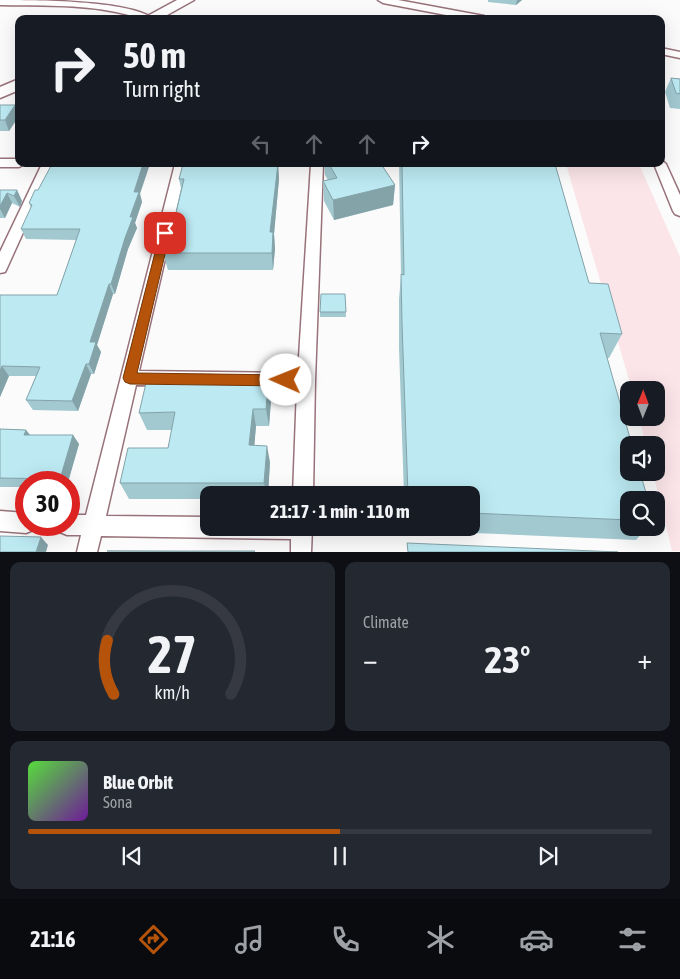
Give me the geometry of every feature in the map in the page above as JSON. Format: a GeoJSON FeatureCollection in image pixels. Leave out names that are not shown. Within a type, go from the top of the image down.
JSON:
{"type":"FeatureCollection","features":[{"type":"Feature","properties":{"kind":"main road"},"geometry":{"type":"LineString","coordinates":[[157,15],[187,0]]}},
{"type":"Feature","properties":{"kind":"main road"},"geometry":{"type":"LineString","coordinates":[[0,93],[15,86]]}},
{"type":"Feature","properties":{"kind":"street"},"geometry":{"type":"LineString","coordinates":[[383,0],[463,15]]}},
{"type":"Feature","properties":{"kind":"street"},"geometry":{"type":"LineString","coordinates":[[0,2],[64,4],[117,9],[136,15]]}},
{"type":"Feature","properties":{"kind":"street"},"geometry":{"type":"LineString","coordinates":[[665,53],[680,55]]}},
{"type":"Feature","properties":{"kind":"street"},"geometry":{"type":"LineString","coordinates":[[0,163],[15,163]]}},
{"type":"Feature","properties":{"kind":"street"},"geometry":{"type":"LineString","coordinates":[[0,268],[47,167]]}},
{"type":"Feature","properties":{"kind":"street"},"geometry":{"type":"LineString","coordinates":[[86,552],[180,167]]}},
{"type":"Feature","properties":{"kind":"street"},"geometry":{"type":"LineString","coordinates":[[303,486],[306,380],[317,167]]}},
{"type":"Feature","properties":{"kind":"street"},"geometry":{"type":"LineString","coordinates":[[661,167],[680,211]]}},
{"type":"Feature","properties":{"kind":"street"},"geometry":{"type":"LineString","coordinates":[[130,378],[306,380]]}},
{"type":"Feature","properties":{"kind":"street"},"geometry":{"type":"LineString","coordinates":[[0,521],[15,522]]}},
{"type":"Feature","properties":{"kind":"street"},"geometry":{"type":"LineString","coordinates":[[80,526],[200,528]]}},
{"type":"Feature","properties":{"kind":"street"},"geometry":{"type":"LineString","coordinates":[[301,552],[302,536]]}},
{"type":"Feature","properties":{"kind":"shaded area"},"geometry":{"type":"Polygon","coordinates":[[[567,167],[640,167],[680,257],[680,551],[672,551],[665,522],[665,491],[657,491],[655,481],[665,481],[665,436],[644,436],[641,426],[665,426],[665,381],[629,381],[567,167]]]}},
{"type":"Feature","properties":{"kind":"building"},"geometry":{"type":"Polygon","coordinates":[[[671,78],[680,79],[680,94],[676,93],[671,78]]]}},
{"type":"Feature","properties":{"kind":"building"},"geometry":{"type":"Polygon","coordinates":[[[0,105],[15,105],[5,120],[0,120],[0,105]]]}},
{"type":"Feature","properties":{"kind":"building"},"geometry":{"type":"Polygon","coordinates":[[[50,167],[142,167],[134,192],[139,192],[130,217],[133,217],[90,342],[96,342],[89,364],[86,364],[72,401],[26,400],[40,367],[2,366],[0,371],[0,295],[57,295],[80,229],[21,229],[32,205],[29,203],[35,190],[38,190],[50,167]]]}},
{"type":"Feature","properties":{"kind":"building"},"geometry":{"type":"Polygon","coordinates":[[[182,167],[278,167],[270,232],[273,232],[272,253],[163,253],[168,234],[171,234],[184,179],[179,179],[182,167]]]}},
{"type":"Feature","properties":{"kind":"building"},"geometry":{"type":"Polygon","coordinates":[[[331,167],[383,167],[395,185],[333,200],[323,181],[337,178],[331,167]]]}},
{"type":"Feature","properties":{"kind":"building"},"geometry":{"type":"Polygon","coordinates":[[[402,167],[556,167],[589,283],[608,284],[622,334],[600,333],[620,403],[620,426],[627,426],[629,436],[620,436],[620,481],[643,481],[645,491],[620,491],[620,520],[480,513],[480,486],[408,486],[401,274],[404,275],[402,167]]]}},
{"type":"Feature","properties":{"kind":"building"},"geometry":{"type":"Polygon","coordinates":[[[0,190],[17,190],[14,196],[7,193],[0,206],[0,190]]]}},
{"type":"Feature","properties":{"kind":"building"},"geometry":{"type":"Polygon","coordinates":[[[321,294],[345,294],[346,312],[320,312],[321,294]]]}},
{"type":"Feature","properties":{"kind":"building"},"geometry":{"type":"Polygon","coordinates":[[[146,383],[268,383],[266,409],[253,409],[249,445],[267,446],[264,483],[120,483],[128,448],[168,448],[175,412],[139,413],[146,383]]]}},
{"type":"Feature","properties":{"kind":"building"},"geometry":{"type":"Polygon","coordinates":[[[0,429],[26,430],[24,435],[73,435],[62,471],[15,471],[15,478],[0,478],[0,429]]]}},
{"type":"Feature","properties":{"kind":"building"},"geometry":{"type":"Polygon","coordinates":[[[0,536],[41,537],[36,552],[0,552],[0,536]]]}},
{"type":"Feature","properties":{"kind":"building"},"geometry":{"type":"Polygon","coordinates":[[[407,543],[618,552],[408,552],[407,543]]]}},
{"type":"Feature","properties":{"kind":"building"},"geometry":{"type":"Polygon","coordinates":[[[107,551],[255,551],[254,552],[107,551]]]}},
{"type":"Feature","properties":{"kind":"route"},"geometry":{"type":"LineString","coordinates":[[165,233],[130,378],[286,380]]}}]}
